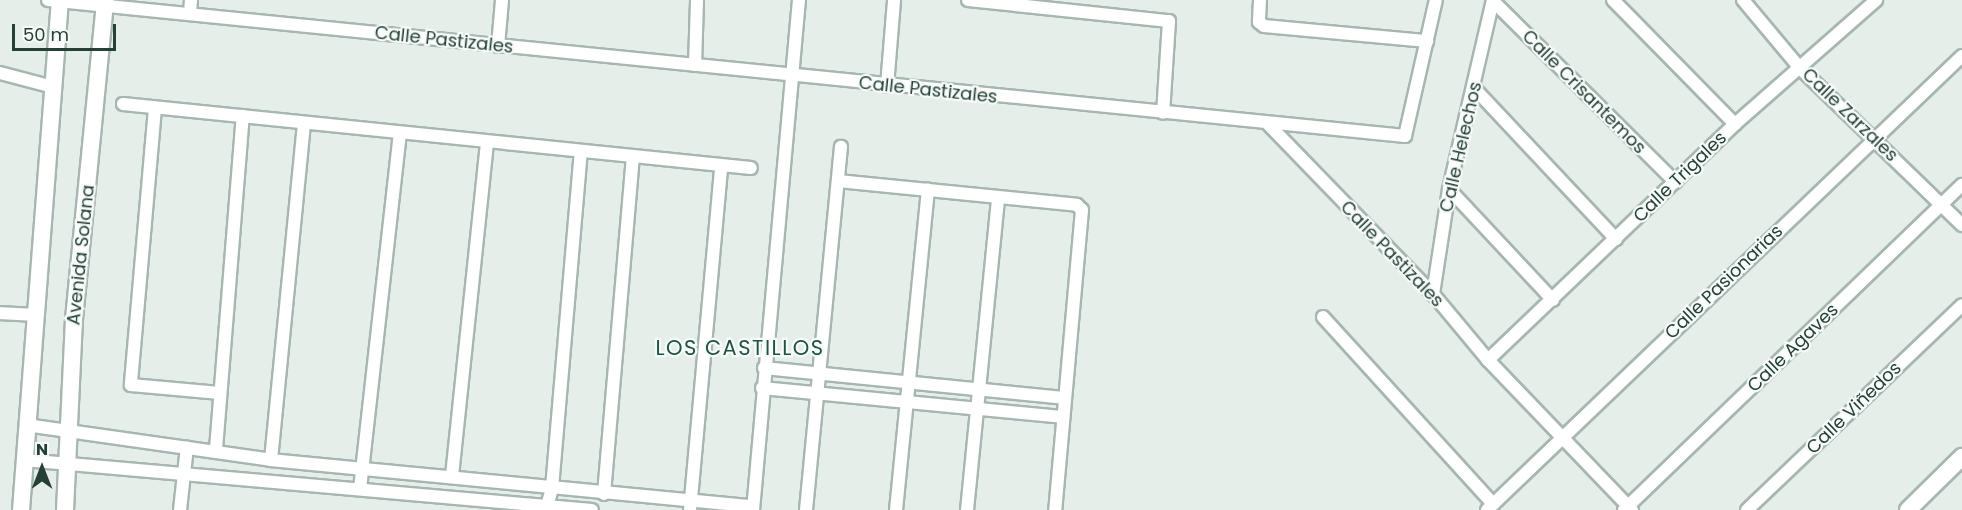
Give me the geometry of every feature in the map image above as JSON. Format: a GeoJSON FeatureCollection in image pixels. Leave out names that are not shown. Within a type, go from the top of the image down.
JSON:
{"type":"FeatureCollection","features":[{"type":"Feature","properties":{"kind":"street"},"geometry":{"type":"LineString","coordinates":[[190,14],[191,0]]}},
{"type":"Feature","properties":{"kind":"street"},"geometry":{"type":"LineString","coordinates":[[498,46],[502,0]]}},
{"type":"Feature","properties":{"kind":"street"},"geometry":{"type":"LineString","coordinates":[[694,65],[697,0]]}},
{"type":"Feature","properties":{"kind":"street"},"geometry":{"type":"LineString","coordinates":[[26,425],[216,449],[271,460],[452,476],[691,506],[753,508],[762,388],[794,76],[799,0]]}},
{"type":"Feature","properties":{"kind":"street"},"geometry":{"type":"LineString","coordinates":[[887,86],[894,0]]}},
{"type":"Feature","properties":{"kind":"street"},"geometry":{"type":"LineString","coordinates":[[968,0],[1169,21],[1163,113]]}},
{"type":"Feature","properties":{"kind":"street"},"geometry":{"type":"LineString","coordinates":[[1260,0],[1258,22],[1264,26],[1428,41]]}},
{"type":"Feature","properties":{"kind":"street"},"geometry":{"type":"LineString","coordinates":[[1268,124],[1405,136],[1436,0]]}},
{"type":"Feature","properties":{"kind":"street"},"geometry":{"type":"LineString","coordinates":[[1613,0],[1736,124]]}},
{"type":"Feature","properties":{"kind":"street","name":"Calle Zarzales"},"geometry":{"type":"LineString","coordinates":[[1743,0],[1799,67],[1962,225]]}},
{"type":"Feature","properties":{"kind":"street"},"geometry":{"type":"LineString","coordinates":[[21,510],[53,87],[56,1]]}},
{"type":"Feature","properties":{"kind":"street","name":"Calle Pastizales"},"geometry":{"type":"LineString","coordinates":[[56,1],[105,4],[1268,124],[1433,294],[1488,360],[1628,509]]}},
{"type":"Feature","properties":{"kind":"street","name":"Calle Helechos"},"geometry":{"type":"LineString","coordinates":[[1433,294],[1449,189],[1475,89],[1493,1]]}},
{"type":"Feature","properties":{"kind":"street","name":"Calle Crisantemos"},"geometry":{"type":"LineString","coordinates":[[1493,1],[1675,182]]}},
{"type":"Feature","properties":{"kind":"street","name":"Calle Trigales"},"geometry":{"type":"LineString","coordinates":[[1488,360],[1736,124],[1870,2]]}},
{"type":"Feature","properties":{"kind":"street","name":"Avenida Solana"},"geometry":{"type":"LineString","coordinates":[[64,510],[74,319],[105,4]]}},
{"type":"Feature","properties":{"kind":"street","name":"Calle Pasionarias"},"geometry":{"type":"LineString","coordinates":[[1490,507],[1962,56]]}},
{"type":"Feature","properties":{"kind":"street"},"geometry":{"type":"LineString","coordinates":[[0,73],[53,87]]}},
{"type":"Feature","properties":{"kind":"street"},"geometry":{"type":"LineString","coordinates":[[1475,89],[1616,239]]}},
{"type":"Feature","properties":{"kind":"street"},"geometry":{"type":"LineString","coordinates":[[123,104],[721,168],[751,168]]}},
{"type":"Feature","properties":{"kind":"street"},"geometry":{"type":"LineString","coordinates":[[155,108],[131,384],[220,393]]}},
{"type":"Feature","properties":{"kind":"street"},"geometry":{"type":"LineString","coordinates":[[216,449],[243,116]]}},
{"type":"Feature","properties":{"kind":"street"},"geometry":{"type":"LineString","coordinates":[[271,460],[304,124]]}},
{"type":"Feature","properties":{"kind":"street"},"geometry":{"type":"LineString","coordinates":[[360,489],[400,134]]}},
{"type":"Feature","properties":{"kind":"street"},"geometry":{"type":"LineString","coordinates":[[452,476],[487,143]]}},
{"type":"Feature","properties":{"kind":"street"},"geometry":{"type":"LineString","coordinates":[[806,510],[821,375],[841,147]]}},
{"type":"Feature","properties":{"kind":"street"},"geometry":{"type":"LineString","coordinates":[[548,506],[552,488],[581,153]]}},
{"type":"Feature","properties":{"kind":"street"},"geometry":{"type":"LineString","coordinates":[[604,494],[633,158]]}},
{"type":"Feature","properties":{"kind":"street"},"geometry":{"type":"LineString","coordinates":[[691,506],[721,168]]}},
{"type":"Feature","properties":{"kind":"street"},"geometry":{"type":"LineString","coordinates":[[838,181],[1077,206],[1082,210],[1054,510]]}},
{"type":"Feature","properties":{"kind":"street","name":"Calle Agaves"},"geometry":{"type":"LineString","coordinates":[[1628,509],[1962,185]]}},
{"type":"Feature","properties":{"kind":"street"},"geometry":{"type":"LineString","coordinates":[[1449,189],[1553,300]]}},
{"type":"Feature","properties":{"kind":"street"},"geometry":{"type":"LineString","coordinates":[[896,510],[928,190]]}},
{"type":"Feature","properties":{"kind":"street"},"geometry":{"type":"LineString","coordinates":[[967,510],[998,198]]}},
{"type":"Feature","properties":{"kind":"street","name":"Calle Viñedos"},"geometry":{"type":"LineString","coordinates":[[1747,510],[1962,305]]}},
{"type":"Feature","properties":{"kind":"street"},"geometry":{"type":"LineString","coordinates":[[0,313],[36,315]]}},
{"type":"Feature","properties":{"kind":"street"},"geometry":{"type":"LineString","coordinates":[[1323,317],[1490,507]]}},
{"type":"Feature","properties":{"kind":"street"},"geometry":{"type":"LineString","coordinates":[[764,368],[1064,398]]}},
{"type":"Feature","properties":{"kind":"street"},"geometry":{"type":"LineString","coordinates":[[762,388],[1062,417]]}},
{"type":"Feature","properties":{"kind":"street"},"geometry":{"type":"LineString","coordinates":[[180,510],[187,447]]}},
{"type":"Feature","properties":{"kind":"street"},"geometry":{"type":"LineString","coordinates":[[1908,510],[1962,457]]}},
{"type":"Feature","properties":{"kind":"street"},"geometry":{"type":"LineString","coordinates":[[24,460],[592,510]]}},
{"type":"Feature","properties":{"kind":"district","name":"LOS CASTILLOS"},"geometry":{"type":"Point","coordinates":[740,348]}}]}
